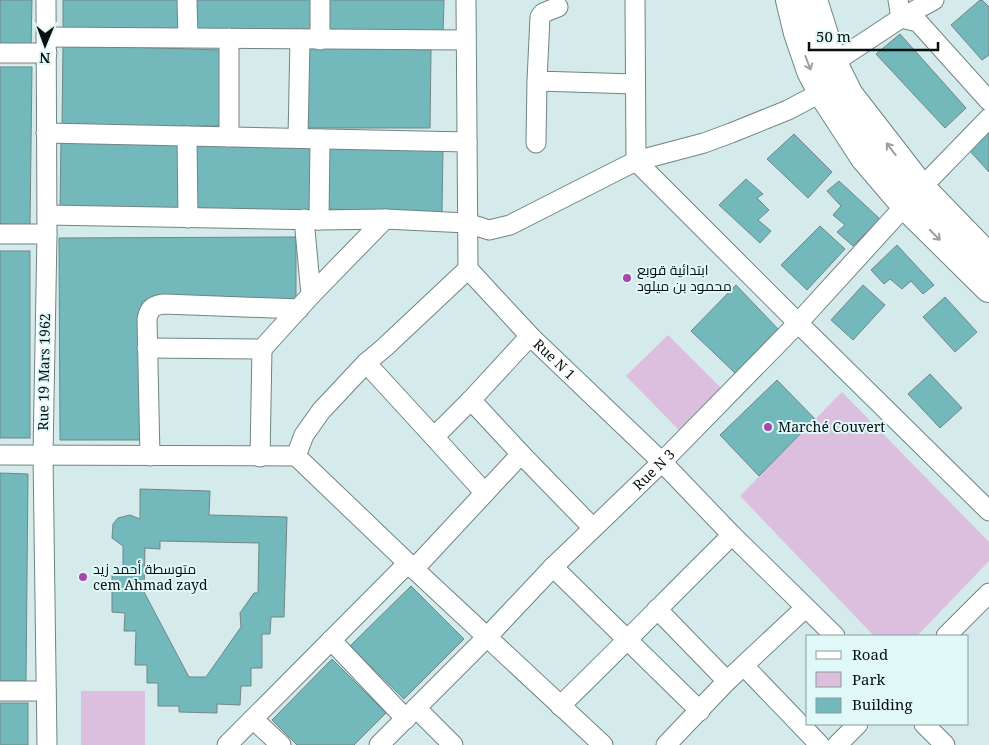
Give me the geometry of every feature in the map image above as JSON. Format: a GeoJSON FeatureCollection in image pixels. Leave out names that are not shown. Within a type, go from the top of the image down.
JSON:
{"type":"FeatureCollection","features":[{"type":"Feature","properties":{"kind":"main road"},"geometry":{"type":"LineString","coordinates":[[790,0],[806,57],[822,92],[865,158],[989,258]]}},
{"type":"Feature","properties":{"kind":"main road"},"geometry":{"type":"LineString","coordinates":[[813,0],[833,63],[849,96],[913,197],[989,288]]}},
{"type":"Feature","properties":{"kind":"street","name":"Rue 19 Mars 1962"},"geometry":{"type":"LineString","coordinates":[[46,0],[47,234],[42,455],[47,745]]}},
{"type":"Feature","properties":{"kind":"street"},"geometry":{"type":"LineString","coordinates":[[188,0],[188,36]]}},
{"type":"Feature","properties":{"kind":"street"},"geometry":{"type":"LineString","coordinates":[[320,0],[320,40]]}},
{"type":"Feature","properties":{"kind":"street"},"geometry":{"type":"LineString","coordinates":[[296,456],[304,435],[312,422],[366,363],[468,269],[466,0]]}},
{"type":"Feature","properties":{"kind":"street"},"geometry":{"type":"LineString","coordinates":[[635,0],[636,161],[989,511]]}},
{"type":"Feature","properties":{"kind":"street"},"geometry":{"type":"LineString","coordinates":[[536,143],[536,82],[540,17],[543,13],[558,7]]}},
{"type":"Feature","properties":{"kind":"street"},"geometry":{"type":"LineString","coordinates":[[833,63],[916,7],[989,101]]}},
{"type":"Feature","properties":{"kind":"street"},"geometry":{"type":"LineString","coordinates":[[0,54],[46,45],[188,36],[320,40],[465,40]]}},
{"type":"Feature","properties":{"kind":"street"},"geometry":{"type":"LineString","coordinates":[[229,137],[230,38]]}},
{"type":"Feature","properties":{"kind":"street"},"geometry":{"type":"LineString","coordinates":[[298,138],[300,39]]}},
{"type":"Feature","properties":{"kind":"street"},"geometry":{"type":"LineString","coordinates":[[536,82],[635,84]]}},
{"type":"Feature","properties":{"kind":"street"},"geometry":{"type":"LineString","coordinates":[[47,215],[311,220],[385,219],[467,223],[489,230],[503,228],[636,161],[704,143],[731,133],[772,117],[822,92]]}},
{"type":"Feature","properties":{"kind":"street","name":"Rue N 3"},"geometry":{"type":"LineString","coordinates":[[379,745],[798,323],[913,197],[989,118]]}},
{"type":"Feature","properties":{"kind":"street"},"geometry":{"type":"LineString","coordinates":[[46,134],[467,142]]}},
{"type":"Feature","properties":{"kind":"street"},"geometry":{"type":"LineString","coordinates":[[188,136],[188,218]]}},
{"type":"Feature","properties":{"kind":"street"},"geometry":{"type":"LineString","coordinates":[[311,295],[311,220],[320,139]]}},
{"type":"Feature","properties":{"kind":"street"},"geometry":{"type":"LineString","coordinates":[[260,457],[262,349],[311,295],[385,219]]}},
{"type":"Feature","properties":{"kind":"street"},"geometry":{"type":"LineString","coordinates":[[0,234],[47,234]]}},
{"type":"Feature","properties":{"kind":"street","name":"Rue N 1"},"geometry":{"type":"LineString","coordinates":[[468,269],[530,336],[662,462],[732,535],[834,635]]}},
{"type":"Feature","properties":{"kind":"street"},"geometry":{"type":"LineString","coordinates":[[150,456],[148,314],[155,305],[299,309]]}},
{"type":"Feature","properties":{"kind":"street"},"geometry":{"type":"LineString","coordinates":[[434,437],[530,336]]}},
{"type":"Feature","properties":{"kind":"street"},"geometry":{"type":"LineString","coordinates":[[147,348],[262,349]]}},
{"type":"Feature","properties":{"kind":"street"},"geometry":{"type":"LineString","coordinates":[[366,363],[485,493]]}},
{"type":"Feature","properties":{"kind":"street"},"geometry":{"type":"LineString","coordinates":[[471,400],[593,528]]}},
{"type":"Feature","properties":{"kind":"street"},"geometry":{"type":"LineString","coordinates":[[227,745],[331,640],[411,566],[485,493],[521,454]]}},
{"type":"Feature","properties":{"kind":"street"},"geometry":{"type":"LineString","coordinates":[[0,455],[296,456],[603,745]]}},
{"type":"Feature","properties":{"kind":"street"},"geometry":{"type":"LineString","coordinates":[[560,706],[628,641],[657,609],[732,535]]}},
{"type":"Feature","properties":{"kind":"street"},"geometry":{"type":"LineString","coordinates":[[553,568],[700,711]]}},
{"type":"Feature","properties":{"kind":"street"},"geometry":{"type":"LineString","coordinates":[[947,635],[985,603]]}},
{"type":"Feature","properties":{"kind":"street"},"geometry":{"type":"LineString","coordinates":[[666,745],[727,681],[805,608]]}},
{"type":"Feature","properties":{"kind":"street"},"geometry":{"type":"LineString","coordinates":[[657,609],[727,681]]}},
{"type":"Feature","properties":{"kind":"street"},"geometry":{"type":"LineString","coordinates":[[331,640],[411,714],[454,745]]}},
{"type":"Feature","properties":{"kind":"street"},"geometry":{"type":"LineString","coordinates":[[744,666],[820,745]]}},
{"type":"Feature","properties":{"kind":"street"},"geometry":{"type":"LineString","coordinates":[[0,691],[46,691]]}},
{"type":"Feature","properties":{"kind":"street"},"geometry":{"type":"LineString","coordinates":[[253,719],[281,745]]}},
{"type":"Feature","properties":{"kind":"street"},"geometry":{"type":"LineString","coordinates":[[837,745],[857,725]]}},
{"type":"Feature","properties":{"kind":"street"},"geometry":{"type":"LineString","coordinates":[[925,725],[945,745]]}},
{"type":"Feature","properties":{"kind":"green space"},"geometry":{"type":"Polygon","coordinates":[[[668,335],[723,390],[682,433],[626,376],[668,335]]]}},
{"type":"Feature","properties":{"kind":"green space"},"geometry":{"type":"Polygon","coordinates":[[[842,392],[989,542],[989,561],[918,635],[873,635],[740,496],[842,392]]]}},
{"type":"Feature","properties":{"kind":"green space"},"geometry":{"type":"Polygon","coordinates":[[[81,691],[145,691],[145,745],[81,745],[81,691]]]}},
{"type":"Feature","properties":{"kind":"building"},"geometry":{"type":"Polygon","coordinates":[[[0,0],[32,0],[31,50],[0,49],[0,0]]]}},
{"type":"Feature","properties":{"kind":"building"},"geometry":{"type":"Polygon","coordinates":[[[63,0],[183,0],[183,29],[63,30],[63,0]]]}},
{"type":"Feature","properties":{"kind":"building"},"geometry":{"type":"Polygon","coordinates":[[[195,0],[314,0],[313,34],[194,29],[195,0]]]}},
{"type":"Feature","properties":{"kind":"building"},"geometry":{"type":"Polygon","coordinates":[[[327,0],[444,0],[443,33],[327,33],[327,0]]]}},
{"type":"Feature","properties":{"kind":"building"},"geometry":{"type":"Polygon","coordinates":[[[980,0],[989,7],[989,55],[982,60],[951,25],[980,0]]]}},
{"type":"Feature","properties":{"kind":"building"},"geometry":{"type":"Polygon","coordinates":[[[900,34],[966,108],[945,128],[876,54],[900,34]]]}},
{"type":"Feature","properties":{"kind":"building"},"geometry":{"type":"Polygon","coordinates":[[[63,45],[222,50],[221,126],[62,127],[63,45]]]}},
{"type":"Feature","properties":{"kind":"building"},"geometry":{"type":"Polygon","coordinates":[[[306,47],[431,50],[430,128],[306,128],[306,47]]]}},
{"type":"Feature","properties":{"kind":"building"},"geometry":{"type":"Polygon","coordinates":[[[0,67],[32,67],[30,225],[0,224],[0,67]]]}},
{"type":"Feature","properties":{"kind":"building"},"geometry":{"type":"Polygon","coordinates":[[[989,132],[989,172],[969,150],[989,132]]]}},
{"type":"Feature","properties":{"kind":"building"},"geometry":{"type":"Polygon","coordinates":[[[794,134],[832,172],[808,198],[767,159],[794,134]]]}},
{"type":"Feature","properties":{"kind":"building"},"geometry":{"type":"Polygon","coordinates":[[[61,138],[181,140],[181,212],[60,211],[61,138]]]}},
{"type":"Feature","properties":{"kind":"building"},"geometry":{"type":"Polygon","coordinates":[[[194,145],[312,147],[311,210],[194,210],[194,145]]]}},
{"type":"Feature","properties":{"kind":"building"},"geometry":{"type":"Polygon","coordinates":[[[324,146],[443,146],[442,212],[325,209],[324,146]]]}},
{"type":"Feature","properties":{"kind":"building"},"geometry":{"type":"Polygon","coordinates":[[[746,179],[763,194],[757,198],[769,210],[758,220],[771,231],[760,243],[719,205],[746,179]]]}},
{"type":"Feature","properties":{"kind":"building"},"geometry":{"type":"Polygon","coordinates":[[[839,181],[880,219],[853,246],[837,232],[845,225],[833,215],[841,206],[827,191],[839,181]]]}},
{"type":"Feature","properties":{"kind":"building"},"geometry":{"type":"Polygon","coordinates":[[[820,226],[845,249],[807,290],[781,265],[820,226]]]}},
{"type":"Feature","properties":{"kind":"building"},"geometry":{"type":"Polygon","coordinates":[[[296,237],[296,299],[142,301],[141,440],[60,440],[59,238],[296,237]]]}},
{"type":"Feature","properties":{"kind":"building"},"geometry":{"type":"Polygon","coordinates":[[[897,245],[934,285],[923,294],[911,281],[902,289],[890,279],[884,284],[871,270],[897,245]]]}},
{"type":"Feature","properties":{"kind":"building"},"geometry":{"type":"Polygon","coordinates":[[[0,251],[30,251],[30,438],[0,438],[0,251]]]}},
{"type":"Feature","properties":{"kind":"building"},"geometry":{"type":"Polygon","coordinates":[[[736,285],[778,329],[736,374],[691,331],[736,285]]]}},
{"type":"Feature","properties":{"kind":"building"},"geometry":{"type":"Polygon","coordinates":[[[863,285],[885,305],[853,340],[831,320],[863,285]]]}},
{"type":"Feature","properties":{"kind":"building"},"geometry":{"type":"Polygon","coordinates":[[[945,297],[977,332],[955,352],[923,317],[945,297]]]}},
{"type":"Feature","properties":{"kind":"building"},"geometry":{"type":"Polygon","coordinates":[[[930,374],[962,408],[940,428],[908,394],[930,374]]]}},
{"type":"Feature","properties":{"kind":"building","name":"Marché Couvert"},"geometry":{"type":"Polygon","coordinates":[[[777,380],[815,419],[759,476],[720,435],[777,380]]]}},
{"type":"Feature","properties":{"kind":"building"},"geometry":{"type":"Polygon","coordinates":[[[0,473],[28,474],[26,681],[0,681],[0,473]]]}},
{"type":"Feature","properties":{"kind":"building"},"geometry":{"type":"Polygon","coordinates":[[[140,489],[210,491],[209,515],[287,517],[284,617],[271,617],[270,634],[262,634],[262,668],[251,668],[251,686],[241,686],[240,705],[217,704],[217,713],[179,712],[179,706],[158,706],[158,683],[147,683],[147,665],[135,665],[136,631],[124,631],[125,613],[112,612],[112,575],[119,570],[123,570],[123,546],[112,538],[113,524],[118,518],[130,515],[140,519],[140,489]],[[160,541],[160,549],[145,548],[144,592],[189,677],[206,677],[241,627],[240,613],[254,593],[258,593],[259,543],[160,541]]]}},
{"type":"Feature","properties":{"kind":"building"},"geometry":{"type":"Polygon","coordinates":[[[411,586],[464,639],[404,699],[350,646],[411,586]]]}},
{"type":"Feature","properties":{"kind":"building"},"geometry":{"type":"Polygon","coordinates":[[[332,659],[386,713],[354,745],[297,745],[272,720],[332,659]]]}},
{"type":"Feature","properties":{"kind":"building"},"geometry":{"type":"Polygon","coordinates":[[[0,703],[28,703],[28,745],[0,745],[0,703]]]}},
{"type":"Feature","properties":{"kind":"place","name":"ابتدائية قوبع محمود بن ميلود"},"geometry":{"type":"Point","coordinates":[627,278]}},
{"type":"Feature","properties":{"kind":"place","name":"Marché Couvert"},"geometry":{"type":"Point","coordinates":[768,427]}},
{"type":"Feature","properties":{"kind":"place","name":"متوسطة أحمد زيد cem Ahmad zayd"},"geometry":{"type":"Point","coordinates":[83,577]}}]}
